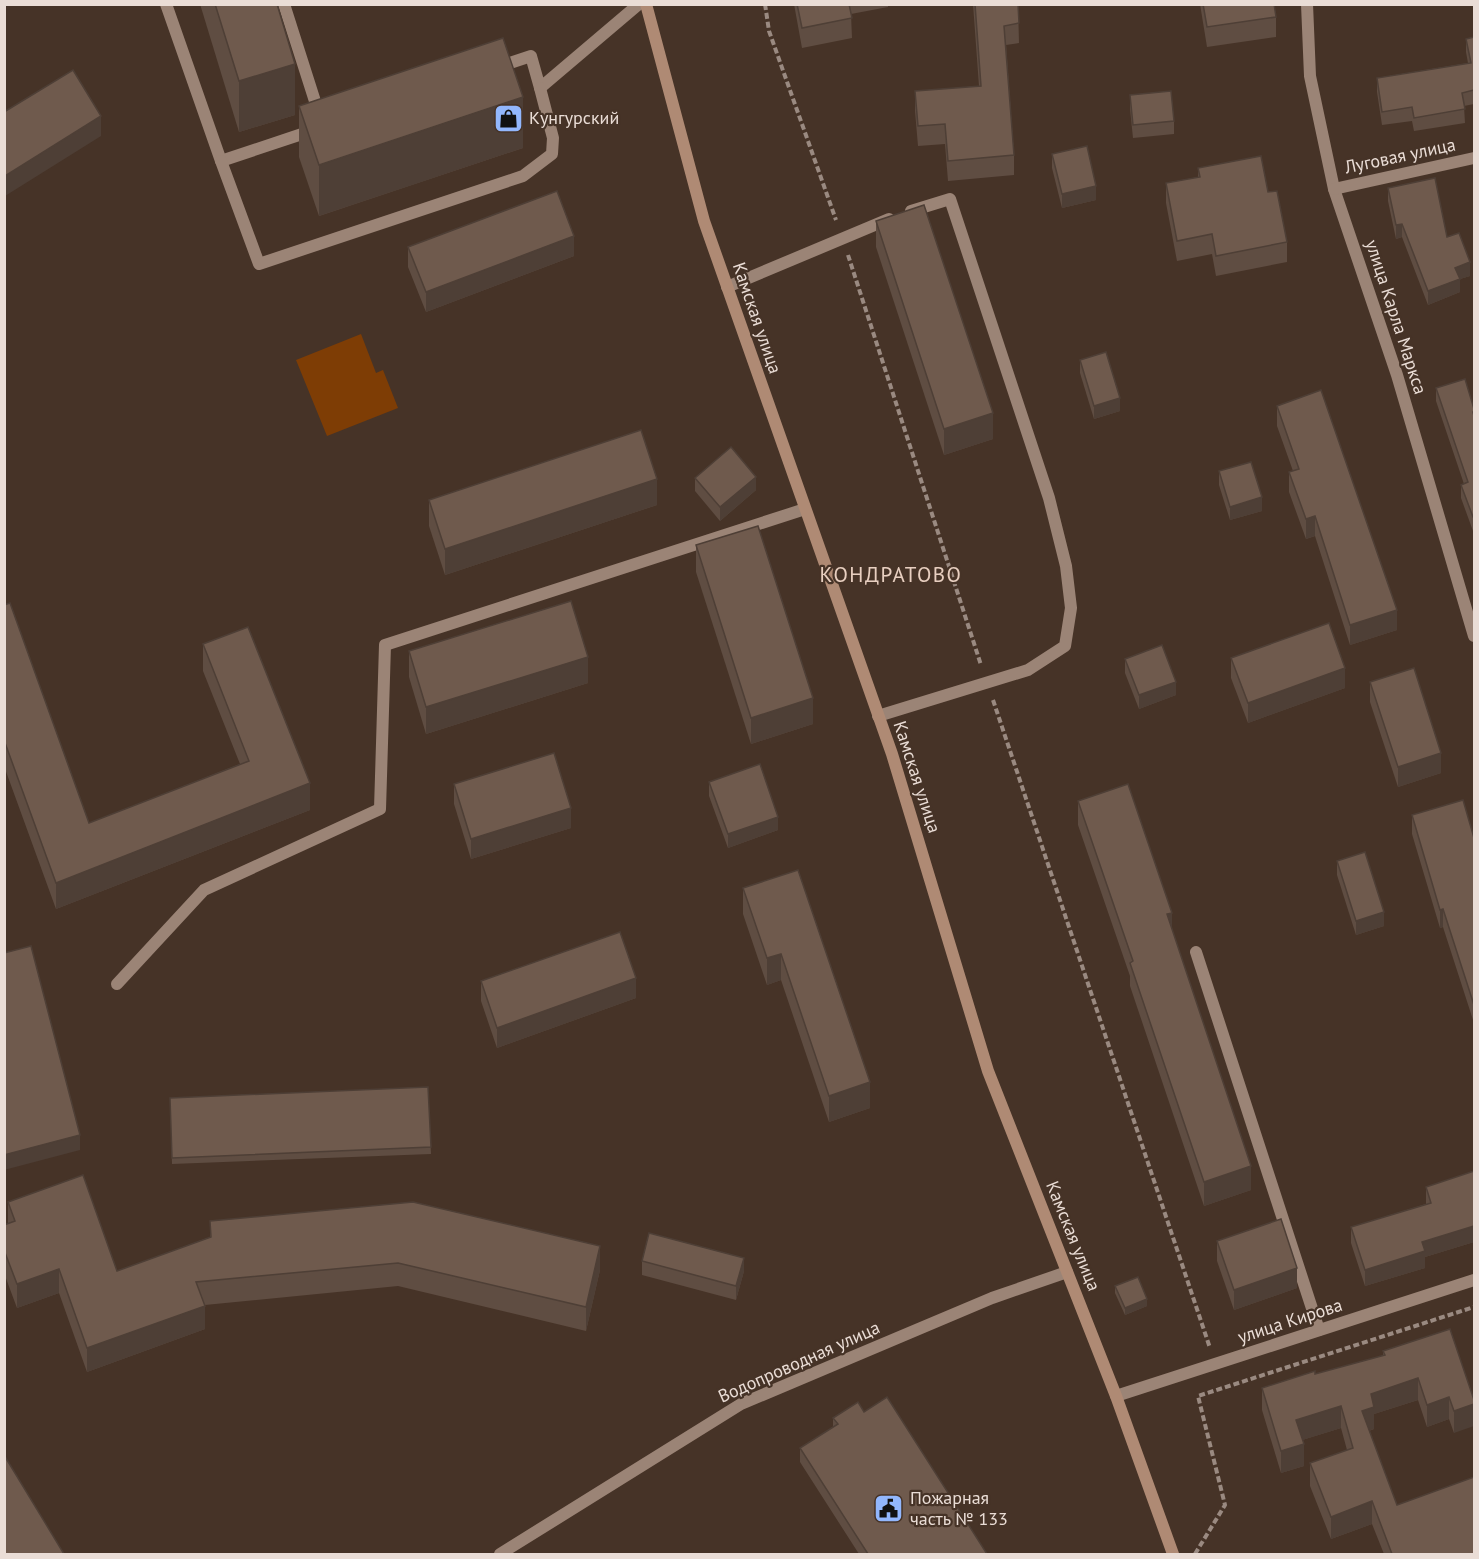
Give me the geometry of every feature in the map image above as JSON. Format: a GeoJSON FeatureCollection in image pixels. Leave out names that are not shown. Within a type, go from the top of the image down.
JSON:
{"type":"FeatureCollection","features":[{"type":"Feature","properties":{"kind":"street"},"geometry":{"type":"LineString","coordinates":[[166,4],[259,264],[523,176],[552,154],[553,138],[531,56],[487,71]]}},
{"type":"Feature","properties":{"kind":"street"},"geometry":{"type":"LineString","coordinates":[[221,161],[329,125],[284,4]]}},
{"type":"Feature","properties":{"kind":"street"},"geometry":{"type":"LineString","coordinates":[[540,88],[639,4]]}},
{"type":"Feature","properties":{"kind":"street","name":"Камская улица"},"geometry":{"type":"LineString","coordinates":[[646,4],[704,221],[878,716],[988,1071],[1116,1396],[1173,1554]]}},
{"type":"Feature","properties":{"kind":"street","name":"улица Карла Маркса"},"geometry":{"type":"LineString","coordinates":[[1307,4],[1310,76],[1334,189],[1397,375],[1474,636]]}},
{"type":"Feature","properties":{"kind":"street","name":"Луговая улица"},"geometry":{"type":"LineString","coordinates":[[1334,189],[1474,158]]}},
{"type":"Feature","properties":{"kind":"street"},"geometry":{"type":"LineString","coordinates":[[727,287],[918,208],[950,199],[1049,498],[1066,567],[1071,608],[1065,646],[1028,670],[878,716]]}},
{"type":"Feature","properties":{"kind":"street"},"geometry":{"type":"LineString","coordinates":[[117,984],[204,890],[380,809],[386,645],[805,509]]}},
{"type":"Feature","properties":{"kind":"street"},"geometry":{"type":"LineString","coordinates":[[1196,952],[1319,1330]]}},
{"type":"Feature","properties":{"kind":"street","name":"Водопроводная улица"},"geometry":{"type":"LineString","coordinates":[[500,1554],[741,1404],[992,1298],[1067,1272]]}},
{"type":"Feature","properties":{"kind":"street","name":"улица Кирова"},"geometry":{"type":"LineString","coordinates":[[1116,1396],[1474,1280]]}},
{"type":"Feature","properties":{"kind":"path"},"geometry":{"type":"LineString","coordinates":[[765,4],[769,31],[843,239],[987,683],[1215,1364]]}},
{"type":"Feature","properties":{"kind":"path"},"geometry":{"type":"LineString","coordinates":[[1195,1554],[1225,1505],[1198,1396],[1474,1307]]}},
{"type":"Feature","properties":{"kind":"shaded area"},"geometry":{"type":"Polygon","coordinates":[[[361,334],[376,373],[383,370],[398,408],[327,436],[296,360],[361,334]]]}},
{"type":"Feature","properties":{"kind":"building"},"geometry":{"type":"Polygon","coordinates":[[[215,4],[277,4],[295,64],[239,81],[215,4]]]}},
{"type":"Feature","properties":{"kind":"building"},"geometry":{"type":"Polygon","coordinates":[[[797,4],[849,4],[852,18],[802,28],[797,4]]]}},
{"type":"Feature","properties":{"kind":"building"},"geometry":{"type":"Polygon","coordinates":[[[975,4],[1018,4],[1019,23],[1004,26],[1014,155],[948,161],[945,124],[918,126],[915,91],[981,86],[975,4]]]}},
{"type":"Feature","properties":{"kind":"building"},"geometry":{"type":"Polygon","coordinates":[[[1203,4],[1274,4],[1276,17],[1207,27],[1203,4]]]}},
{"type":"Feature","properties":{"kind":"building"},"geometry":{"type":"Polygon","coordinates":[[[1474,37],[1474,90],[1462,93],[1465,109],[1414,118],[1412,107],[1382,112],[1377,78],[1471,63],[1466,39],[1474,37]]]}},
{"type":"Feature","properties":{"kind":"building"},"geometry":{"type":"Polygon","coordinates":[[[503,38],[523,97],[319,165],[299,106],[503,38]]]}},
{"type":"Feature","properties":{"kind":"building"},"geometry":{"type":"Polygon","coordinates":[[[73,70],[101,116],[5,176],[4,112],[73,70]]]}},
{"type":"Feature","properties":{"kind":"building"},"geometry":{"type":"Polygon","coordinates":[[[1171,91],[1174,121],[1133,125],[1130,95],[1171,91]]]}},
{"type":"Feature","properties":{"kind":"building"},"geometry":{"type":"Polygon","coordinates":[[[1087,146],[1096,186],[1062,194],[1052,154],[1087,146]]]}},
{"type":"Feature","properties":{"kind":"building"},"geometry":{"type":"Polygon","coordinates":[[[1261,156],[1268,192],[1277,191],[1287,242],[1216,256],[1212,234],[1177,241],[1166,183],[1200,177],[1198,168],[1261,156]]]}},
{"type":"Feature","properties":{"kind":"building"},"geometry":{"type":"Polygon","coordinates":[[[1435,178],[1447,237],[1459,233],[1470,262],[1455,268],[1460,279],[1428,291],[1402,224],[1396,225],[1388,188],[1435,178]]]}},
{"type":"Feature","properties":{"kind":"building"},"geometry":{"type":"Polygon","coordinates":[[[557,191],[574,236],[426,292],[408,247],[557,191]]]}},
{"type":"Feature","properties":{"kind":"building"},"geometry":{"type":"Polygon","coordinates":[[[924,205],[993,413],[944,429],[876,221],[924,205]]]}},
{"type":"Feature","properties":{"kind":"building"},"geometry":{"type":"Polygon","coordinates":[[[1106,352],[1120,398],[1094,406],[1080,360],[1106,352]]]}},
{"type":"Feature","properties":{"kind":"building"},"geometry":{"type":"Polygon","coordinates":[[[1465,379],[1474,409],[1474,517],[1461,485],[1468,482],[1436,388],[1465,379]]]}},
{"type":"Feature","properties":{"kind":"building"},"geometry":{"type":"Polygon","coordinates":[[[1321,390],[1397,610],[1350,625],[1315,516],[1306,519],[1289,472],[1299,469],[1277,406],[1321,390]]]}},
{"type":"Feature","properties":{"kind":"building"},"geometry":{"type":"Polygon","coordinates":[[[641,430],[657,479],[445,549],[429,500],[641,430]]]}},
{"type":"Feature","properties":{"kind":"building"},"geometry":{"type":"Polygon","coordinates":[[[731,447],[756,477],[720,507],[695,478],[731,447]]]}},
{"type":"Feature","properties":{"kind":"building"},"geometry":{"type":"Polygon","coordinates":[[[1251,462],[1262,497],[1230,507],[1219,471],[1251,462]]]}},
{"type":"Feature","properties":{"kind":"building"},"geometry":{"type":"Polygon","coordinates":[[[758,526],[813,698],[751,718],[696,545],[758,526]]]}},
{"type":"Feature","properties":{"kind":"building"},"geometry":{"type":"Polygon","coordinates":[[[571,601],[588,657],[426,707],[409,651],[571,601]]]}},
{"type":"Feature","properties":{"kind":"building"},"geometry":{"type":"Polygon","coordinates":[[[10,603],[89,823],[249,761],[203,644],[248,627],[310,783],[56,883],[4,740],[4,605],[10,603]]]}},
{"type":"Feature","properties":{"kind":"building"},"geometry":{"type":"Polygon","coordinates":[[[1329,623],[1345,668],[1248,703],[1231,658],[1329,623]]]}},
{"type":"Feature","properties":{"kind":"building"},"geometry":{"type":"Polygon","coordinates":[[[1162,645],[1176,682],[1139,695],[1125,659],[1162,645]]]}},
{"type":"Feature","properties":{"kind":"building"},"geometry":{"type":"Polygon","coordinates":[[[1414,668],[1441,753],[1398,767],[1370,682],[1414,668]]]}},
{"type":"Feature","properties":{"kind":"building"},"geometry":{"type":"Polygon","coordinates":[[[554,753],[571,808],[471,839],[454,784],[554,753]]]}},
{"type":"Feature","properties":{"kind":"building"},"geometry":{"type":"Polygon","coordinates":[[[760,764],[778,817],[728,834],[709,782],[760,764]]]}},
{"type":"Feature","properties":{"kind":"building"},"geometry":{"type":"Polygon","coordinates":[[[1128,784],[1172,913],[1167,914],[1251,1166],[1204,1182],[1130,963],[1133,961],[1078,801],[1128,784]]]}},
{"type":"Feature","properties":{"kind":"building"},"geometry":{"type":"Polygon","coordinates":[[[1463,800],[1474,838],[1474,1005],[1443,909],[1440,910],[1412,815],[1463,800]]]}},
{"type":"Feature","properties":{"kind":"building"},"geometry":{"type":"Polygon","coordinates":[[[1365,852],[1384,912],[1356,921],[1337,861],[1365,852]]]}},
{"type":"Feature","properties":{"kind":"building"},"geometry":{"type":"Polygon","coordinates":[[[798,870],[870,1082],[829,1096],[781,954],[767,958],[743,888],[798,870]]]}},
{"type":"Feature","properties":{"kind":"building"},"geometry":{"type":"Polygon","coordinates":[[[620,932],[636,978],[497,1028],[481,981],[620,932]]]}},
{"type":"Feature","properties":{"kind":"building"},"geometry":{"type":"Polygon","coordinates":[[[31,946],[80,1135],[4,1155],[4,953],[31,946]]]}},
{"type":"Feature","properties":{"kind":"building"},"geometry":{"type":"Polygon","coordinates":[[[428,1087],[431,1147],[172,1158],[170,1098],[428,1087]]]}},
{"type":"Feature","properties":{"kind":"building"},"geometry":{"type":"Polygon","coordinates":[[[1474,1171],[1474,1226],[1422,1242],[1425,1251],[1365,1270],[1351,1227],[1431,1203],[1426,1187],[1474,1171]]]}},
{"type":"Feature","properties":{"kind":"building"},"geometry":{"type":"Polygon","coordinates":[[[83,1175],[117,1271],[211,1237],[210,1221],[413,1202],[600,1246],[586,1307],[398,1263],[196,1282],[205,1306],[87,1348],[59,1269],[17,1284],[4,1250],[4,1225],[15,1221],[8,1202],[83,1175]]]}},
{"type":"Feature","properties":{"kind":"building"},"geometry":{"type":"Polygon","coordinates":[[[1281,1219],[1297,1268],[1234,1290],[1217,1241],[1281,1219]]]}},
{"type":"Feature","properties":{"kind":"building"},"geometry":{"type":"Polygon","coordinates":[[[649,1233],[744,1258],[736,1286],[642,1261],[649,1233]]]}},
{"type":"Feature","properties":{"kind":"building"},"geometry":{"type":"Polygon","coordinates":[[[1138,1277],[1147,1299],[1125,1308],[1115,1286],[1138,1277]]]}},
{"type":"Feature","properties":{"kind":"building"},"geometry":{"type":"Polygon","coordinates":[[[1450,1329],[1474,1404],[1454,1411],[1449,1397],[1427,1405],[1418,1378],[1371,1394],[1374,1407],[1362,1411],[1397,1505],[1474,1477],[1474,1554],[1392,1554],[1372,1501],[1331,1517],[1310,1463],[1353,1448],[1341,1406],[1296,1420],[1304,1444],[1281,1451],[1262,1388],[1315,1371],[1315,1374],[1385,1355],[1383,1351],[1450,1329]]]}},
{"type":"Feature","properties":{"kind":"building","name":"Пожарная часть № 133"},"geometry":{"type":"Polygon","coordinates":[[[887,1397],[987,1554],[868,1554],[800,1448],[838,1424],[833,1418],[858,1402],[864,1412],[887,1397]]]}},
{"type":"Feature","properties":{"kind":"building"},"geometry":{"type":"Polygon","coordinates":[[[4,1455],[64,1554],[4,1554],[4,1455]]]}},
{"type":"Feature","properties":{"kind":"place","name":"Кунгурский"},"geometry":{"type":"Point","coordinates":[508,118]}},
{"type":"Feature","properties":{"kind":"place","name":"Пожарная часть № 133"},"geometry":{"type":"Point","coordinates":[889,1508]}},
{"type":"Feature","properties":{"kind":"district","name":"КОНДРАТОВО"},"geometry":{"type":"Point","coordinates":[891,575]}}]}
